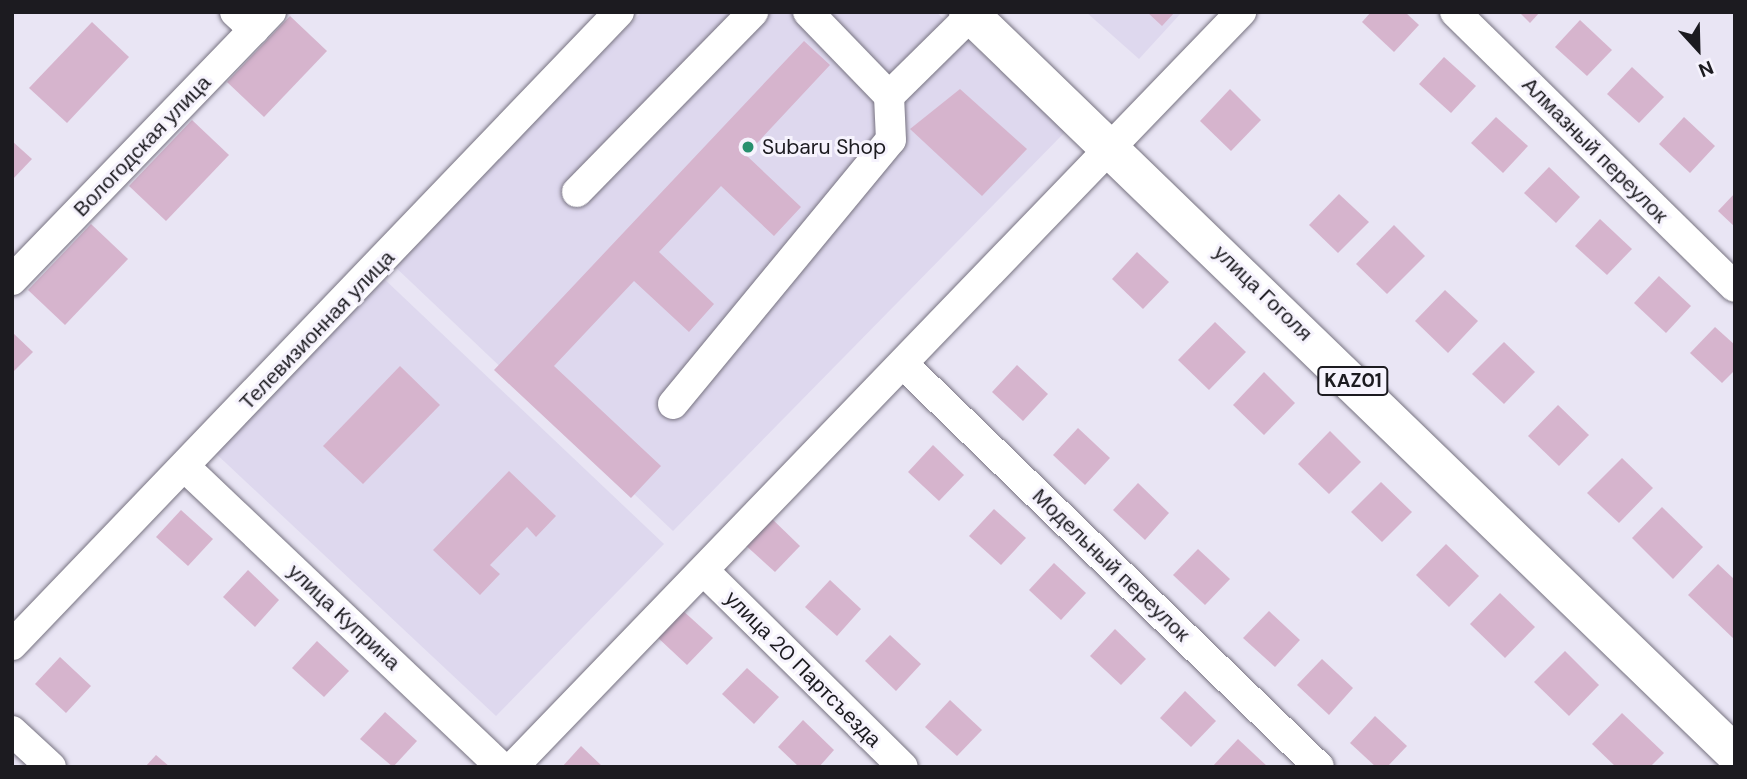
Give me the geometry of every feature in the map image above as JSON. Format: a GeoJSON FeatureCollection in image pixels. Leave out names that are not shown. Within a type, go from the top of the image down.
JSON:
{"type":"FeatureCollection","features":[{"type":"Feature","properties":{"kind":"highway","name":"улица Гоголя"},"geometry":{"type":"LineString","coordinates":[[969,13],[1110,145],[1735,754]]}},
{"type":"Feature","properties":{"kind":"street","name":"Телевизионная улица"},"geometry":{"type":"LineString","coordinates":[[12,645],[186,468],[619,12]]}},
{"type":"Feature","properties":{"kind":"street"},"geometry":{"type":"LineString","coordinates":[[577,192],[753,12]]}},
{"type":"Feature","properties":{"kind":"street"},"geometry":{"type":"LineString","coordinates":[[673,404],[891,140],[890,96],[808,12]]}},
{"type":"Feature","properties":{"kind":"street"},"geometry":{"type":"LineString","coordinates":[[513,767],[1241,12]]}},
{"type":"Feature","properties":{"kind":"street","name":"Алмазный переулок"},"geometry":{"type":"LineString","coordinates":[[1455,12],[1735,287]]}},
{"type":"Feature","properties":{"kind":"street"},"geometry":{"type":"LineString","coordinates":[[890,96],[969,13]]}},
{"type":"Feature","properties":{"kind":"street","name":"Вологодская улица"},"geometry":{"type":"LineString","coordinates":[[12,280],[253,18]]}},
{"type":"Feature","properties":{"kind":"street","name":"Модельный переулок"},"geometry":{"type":"LineString","coordinates":[[903,363],[1319,767]]}},
{"type":"Feature","properties":{"kind":"street","name":"улица Куприна"},"geometry":{"type":"LineString","coordinates":[[186,468],[501,767]]}},
{"type":"Feature","properties":{"kind":"street","name":"улица 20 Партсъезда"},"geometry":{"type":"LineString","coordinates":[[704,571],[903,767]]}},
{"type":"Feature","properties":{"kind":"street"},"geometry":{"type":"LineString","coordinates":[[12,731],[51,767]]}},
{"type":"Feature","properties":{"kind":"shaded area"},"geometry":{"type":"Polygon","coordinates":[[[642,12],[936,12],[1067,130],[673,531],[391,263],[642,12]]]}},
{"type":"Feature","properties":{"kind":"shaded area"},"geometry":{"type":"Polygon","coordinates":[[[1086,12],[1182,12],[1139,59],[1086,12]]]}},
{"type":"Feature","properties":{"kind":"shaded area"},"geometry":{"type":"Polygon","coordinates":[[[380,275],[664,544],[496,716],[211,449],[380,275]]]}},
{"type":"Feature","properties":{"kind":"building"},"geometry":{"type":"Polygon","coordinates":[[[1147,12],[1175,12],[1162,26],[1147,12]]]}},
{"type":"Feature","properties":{"kind":"building"},"geometry":{"type":"Polygon","coordinates":[[[1371,12],[1405,12],[1419,25],[1394,52],[1362,22],[1371,12]]]}},
{"type":"Feature","properties":{"kind":"building"},"geometry":{"type":"Polygon","coordinates":[[[1519,12],[1540,12],[1530,23],[1519,12]]]}},
{"type":"Feature","properties":{"kind":"building"},"geometry":{"type":"Polygon","coordinates":[[[290,16],[327,51],[264,117],[227,82],[290,16]]]}},
{"type":"Feature","properties":{"kind":"building"},"geometry":{"type":"Polygon","coordinates":[[[1580,20],[1612,50],[1587,76],[1555,47],[1580,20]]]}},
{"type":"Feature","properties":{"kind":"building"},"geometry":{"type":"Polygon","coordinates":[[[92,22],[129,57],[67,123],[29,88],[92,22]]]}},
{"type":"Feature","properties":{"kind":"building"},"geometry":{"type":"Polygon","coordinates":[[[804,41],[830,65],[746,155],[801,207],[774,236],[721,186],[659,252],[714,304],[689,332],[634,281],[554,366],[661,466],[631,498],[494,370],[804,41]]]}},
{"type":"Feature","properties":{"kind":"building"},"geometry":{"type":"Polygon","coordinates":[[[1444,57],[1476,86],[1451,113],[1419,84],[1444,57]]]}},
{"type":"Feature","properties":{"kind":"building"},"geometry":{"type":"Polygon","coordinates":[[[1632,67],[1664,97],[1639,123],[1607,94],[1632,67]]]}},
{"type":"Feature","properties":{"kind":"building"},"geometry":{"type":"Polygon","coordinates":[[[960,89],[1027,149],[982,196],[910,129],[960,89]]]}},
{"type":"Feature","properties":{"kind":"building"},"geometry":{"type":"Polygon","coordinates":[[[1230,89],[1261,120],[1231,151],[1200,121],[1230,89]]]}},
{"type":"Feature","properties":{"kind":"building"},"geometry":{"type":"Polygon","coordinates":[[[1496,117],[1528,146],[1503,173],[1471,143],[1496,117]]]}},
{"type":"Feature","properties":{"kind":"building"},"geometry":{"type":"Polygon","coordinates":[[[1684,117],[1715,146],[1690,173],[1659,144],[1684,117]]]}},
{"type":"Feature","properties":{"kind":"building"},"geometry":{"type":"Polygon","coordinates":[[[192,120],[229,155],[166,221],[129,186],[192,120]]]}},
{"type":"Feature","properties":{"kind":"building"},"geometry":{"type":"Polygon","coordinates":[[[12,141],[32,159],[12,180],[12,141]]]}},
{"type":"Feature","properties":{"kind":"building"},"geometry":{"type":"Polygon","coordinates":[[[1549,167],[1580,197],[1556,223],[1524,193],[1549,167]]]}},
{"type":"Feature","properties":{"kind":"building"},"geometry":{"type":"Polygon","coordinates":[[[1735,193],[1735,227],[1718,211],[1735,193]]]}},
{"type":"Feature","properties":{"kind":"building"},"geometry":{"type":"Polygon","coordinates":[[[1339,194],[1369,222],[1338,253],[1309,225],[1339,194]]]}},
{"type":"Feature","properties":{"kind":"building"},"geometry":{"type":"Polygon","coordinates":[[[1600,219],[1632,249],[1607,275],[1575,246],[1600,219]]]}},
{"type":"Feature","properties":{"kind":"building"},"geometry":{"type":"Polygon","coordinates":[[[91,224],[128,259],[65,325],[28,290],[91,224]]]}},
{"type":"Feature","properties":{"kind":"building"},"geometry":{"type":"Polygon","coordinates":[[[1394,225],[1425,256],[1387,294],[1356,264],[1394,225]]]}},
{"type":"Feature","properties":{"kind":"building"},"geometry":{"type":"Polygon","coordinates":[[[1137,252],[1169,282],[1143,309],[1112,279],[1137,252]]]}},
{"type":"Feature","properties":{"kind":"building"},"geometry":{"type":"Polygon","coordinates":[[[1659,276],[1691,306],[1666,333],[1634,303],[1659,276]]]}},
{"type":"Feature","properties":{"kind":"building"},"geometry":{"type":"Polygon","coordinates":[[[1445,290],[1478,321],[1448,353],[1415,321],[1445,290]]]}},
{"type":"Feature","properties":{"kind":"building"},"geometry":{"type":"Polygon","coordinates":[[[1215,322],[1246,352],[1209,390],[1178,360],[1215,322]]]}},
{"type":"Feature","properties":{"kind":"building"},"geometry":{"type":"Polygon","coordinates":[[[1715,327],[1735,345],[1735,370],[1722,383],[1690,353],[1715,327]]]}},
{"type":"Feature","properties":{"kind":"building"},"geometry":{"type":"Polygon","coordinates":[[[12,332],[33,352],[12,373],[12,332]]]}},
{"type":"Feature","properties":{"kind":"building"},"geometry":{"type":"Polygon","coordinates":[[[1504,342],[1535,372],[1504,404],[1472,374],[1504,342]]]}},
{"type":"Feature","properties":{"kind":"building"},"geometry":{"type":"Polygon","coordinates":[[[1017,365],[1048,394],[1023,421],[992,392],[1017,365]]]}},
{"type":"Feature","properties":{"kind":"building"},"geometry":{"type":"Polygon","coordinates":[[[400,366],[440,405],[363,484],[323,446],[400,366]]]}},
{"type":"Feature","properties":{"kind":"building"},"geometry":{"type":"Polygon","coordinates":[[[1264,372],[1295,403],[1264,435],[1233,405],[1264,372]]]}},
{"type":"Feature","properties":{"kind":"building"},"geometry":{"type":"Polygon","coordinates":[[[1558,405],[1589,435],[1559,466],[1528,436],[1558,405]]]}},
{"type":"Feature","properties":{"kind":"building"},"geometry":{"type":"Polygon","coordinates":[[[1078,428],[1110,458],[1085,485],[1053,455],[1078,428]]]}},
{"type":"Feature","properties":{"kind":"building"},"geometry":{"type":"Polygon","coordinates":[[[1330,431],[1361,462],[1329,494],[1298,464],[1330,431]]]}},
{"type":"Feature","properties":{"kind":"building"},"geometry":{"type":"Polygon","coordinates":[[[933,445],[964,475],[939,501],[908,472],[933,445]]]}},
{"type":"Feature","properties":{"kind":"building"},"geometry":{"type":"Polygon","coordinates":[[[1622,458],[1653,488],[1619,523],[1587,493],[1622,458]]]}},
{"type":"Feature","properties":{"kind":"building"},"geometry":{"type":"Polygon","coordinates":[[[509,471],[556,516],[536,537],[527,527],[490,565],[500,574],[480,595],[433,550],[509,471]]]}},
{"type":"Feature","properties":{"kind":"building"},"geometry":{"type":"Polygon","coordinates":[[[1381,482],[1412,512],[1382,542],[1351,512],[1381,482]]]}},
{"type":"Feature","properties":{"kind":"building"},"geometry":{"type":"Polygon","coordinates":[[[1138,483],[1169,513],[1145,540],[1113,510],[1138,483]]]}},
{"type":"Feature","properties":{"kind":"building"},"geometry":{"type":"Polygon","coordinates":[[[1662,507],[1703,547],[1673,579],[1632,538],[1662,507]]]}},
{"type":"Feature","properties":{"kind":"building"},"geometry":{"type":"Polygon","coordinates":[[[994,509],[1026,538],[1001,565],[969,536],[994,509]]]}},
{"type":"Feature","properties":{"kind":"building"},"geometry":{"type":"Polygon","coordinates":[[[181,510],[213,539],[188,566],[156,537],[181,510]]]}},
{"type":"Feature","properties":{"kind":"building"},"geometry":{"type":"Polygon","coordinates":[[[769,516],[800,546],[775,572],[743,543],[769,516]]]}},
{"type":"Feature","properties":{"kind":"building"},"geometry":{"type":"Polygon","coordinates":[[[1446,544],[1479,576],[1449,607],[1416,575],[1446,544]]]}},
{"type":"Feature","properties":{"kind":"building"},"geometry":{"type":"Polygon","coordinates":[[[1198,549],[1230,579],[1205,605],[1173,575],[1198,549]]]}},
{"type":"Feature","properties":{"kind":"building"},"geometry":{"type":"Polygon","coordinates":[[[1054,563],[1086,593],[1061,620],[1029,590],[1054,563]]]}},
{"type":"Feature","properties":{"kind":"building"},"geometry":{"type":"Polygon","coordinates":[[[1718,564],[1735,580],[1735,640],[1688,595],[1718,564]]]}},
{"type":"Feature","properties":{"kind":"building"},"geometry":{"type":"Polygon","coordinates":[[[248,570],[279,600],[255,627],[223,597],[248,570]]]}},
{"type":"Feature","properties":{"kind":"building"},"geometry":{"type":"Polygon","coordinates":[[[830,580],[861,609],[837,636],[805,607],[830,580]]]}},
{"type":"Feature","properties":{"kind":"building"},"geometry":{"type":"Polygon","coordinates":[[[1500,593],[1535,627],[1505,658],[1470,624],[1500,593]]]}},
{"type":"Feature","properties":{"kind":"building"},"geometry":{"type":"Polygon","coordinates":[[[681,609],[713,638],[687,665],[656,636],[681,609]]]}},
{"type":"Feature","properties":{"kind":"building"},"geometry":{"type":"Polygon","coordinates":[[[1269,611],[1300,640],[1275,667],[1243,638],[1269,611]]]}},
{"type":"Feature","properties":{"kind":"building"},"geometry":{"type":"Polygon","coordinates":[[[1115,629],[1146,659],[1121,685],[1090,656],[1115,629]]]}},
{"type":"Feature","properties":{"kind":"building"},"geometry":{"type":"Polygon","coordinates":[[[890,635],[921,664],[896,691],[865,661],[890,635]]]}},
{"type":"Feature","properties":{"kind":"building"},"geometry":{"type":"Polygon","coordinates":[[[317,641],[349,671],[324,697],[292,668],[317,641]]]}},
{"type":"Feature","properties":{"kind":"building"},"geometry":{"type":"Polygon","coordinates":[[[1565,651],[1599,685],[1569,716],[1534,682],[1565,651]]]}},
{"type":"Feature","properties":{"kind":"building"},"geometry":{"type":"Polygon","coordinates":[[[60,657],[91,686],[66,713],[35,684],[60,657]]]}},
{"type":"Feature","properties":{"kind":"building"},"geometry":{"type":"Polygon","coordinates":[[[1322,659],[1353,688],[1329,715],[1297,685],[1322,659]]]}},
{"type":"Feature","properties":{"kind":"building"},"geometry":{"type":"Polygon","coordinates":[[[747,668],[779,697],[754,724],[722,694],[747,668]]]}},
{"type":"Feature","properties":{"kind":"building"},"geometry":{"type":"Polygon","coordinates":[[[1185,691],[1216,721],[1191,747],[1160,718],[1185,691]]]}},
{"type":"Feature","properties":{"kind":"building"},"geometry":{"type":"Polygon","coordinates":[[[950,700],[982,730],[957,756],[925,727],[950,700]]]}},
{"type":"Feature","properties":{"kind":"building"},"geometry":{"type":"Polygon","coordinates":[[[385,712],[417,741],[393,767],[360,739],[385,712]]]}},
{"type":"Feature","properties":{"kind":"building"},"geometry":{"type":"Polygon","coordinates":[[[1622,713],[1664,753],[1650,767],[1616,767],[1592,744],[1622,713]]]}},
{"type":"Feature","properties":{"kind":"building"},"geometry":{"type":"Polygon","coordinates":[[[1375,716],[1407,746],[1387,767],[1376,767],[1350,743],[1375,716]]]}},
{"type":"Feature","properties":{"kind":"building"},"geometry":{"type":"Polygon","coordinates":[[[803,720],[834,750],[819,767],[799,767],[778,747],[803,720]]]}},
{"type":"Feature","properties":{"kind":"building"},"geometry":{"type":"Polygon","coordinates":[[[1238,739],[1268,767],[1212,767],[1238,739]]]}},
{"type":"Feature","properties":{"kind":"building"},"geometry":{"type":"Polygon","coordinates":[[[581,746],[603,767],[562,767],[581,746]]]}},
{"type":"Feature","properties":{"kind":"building"},"geometry":{"type":"Polygon","coordinates":[[[156,755],[170,767],[145,767],[156,755]]]}},
{"type":"Feature","properties":{"kind":"place","name":"Subaru Shop"},"geometry":{"type":"Point","coordinates":[748,147]}}]}
